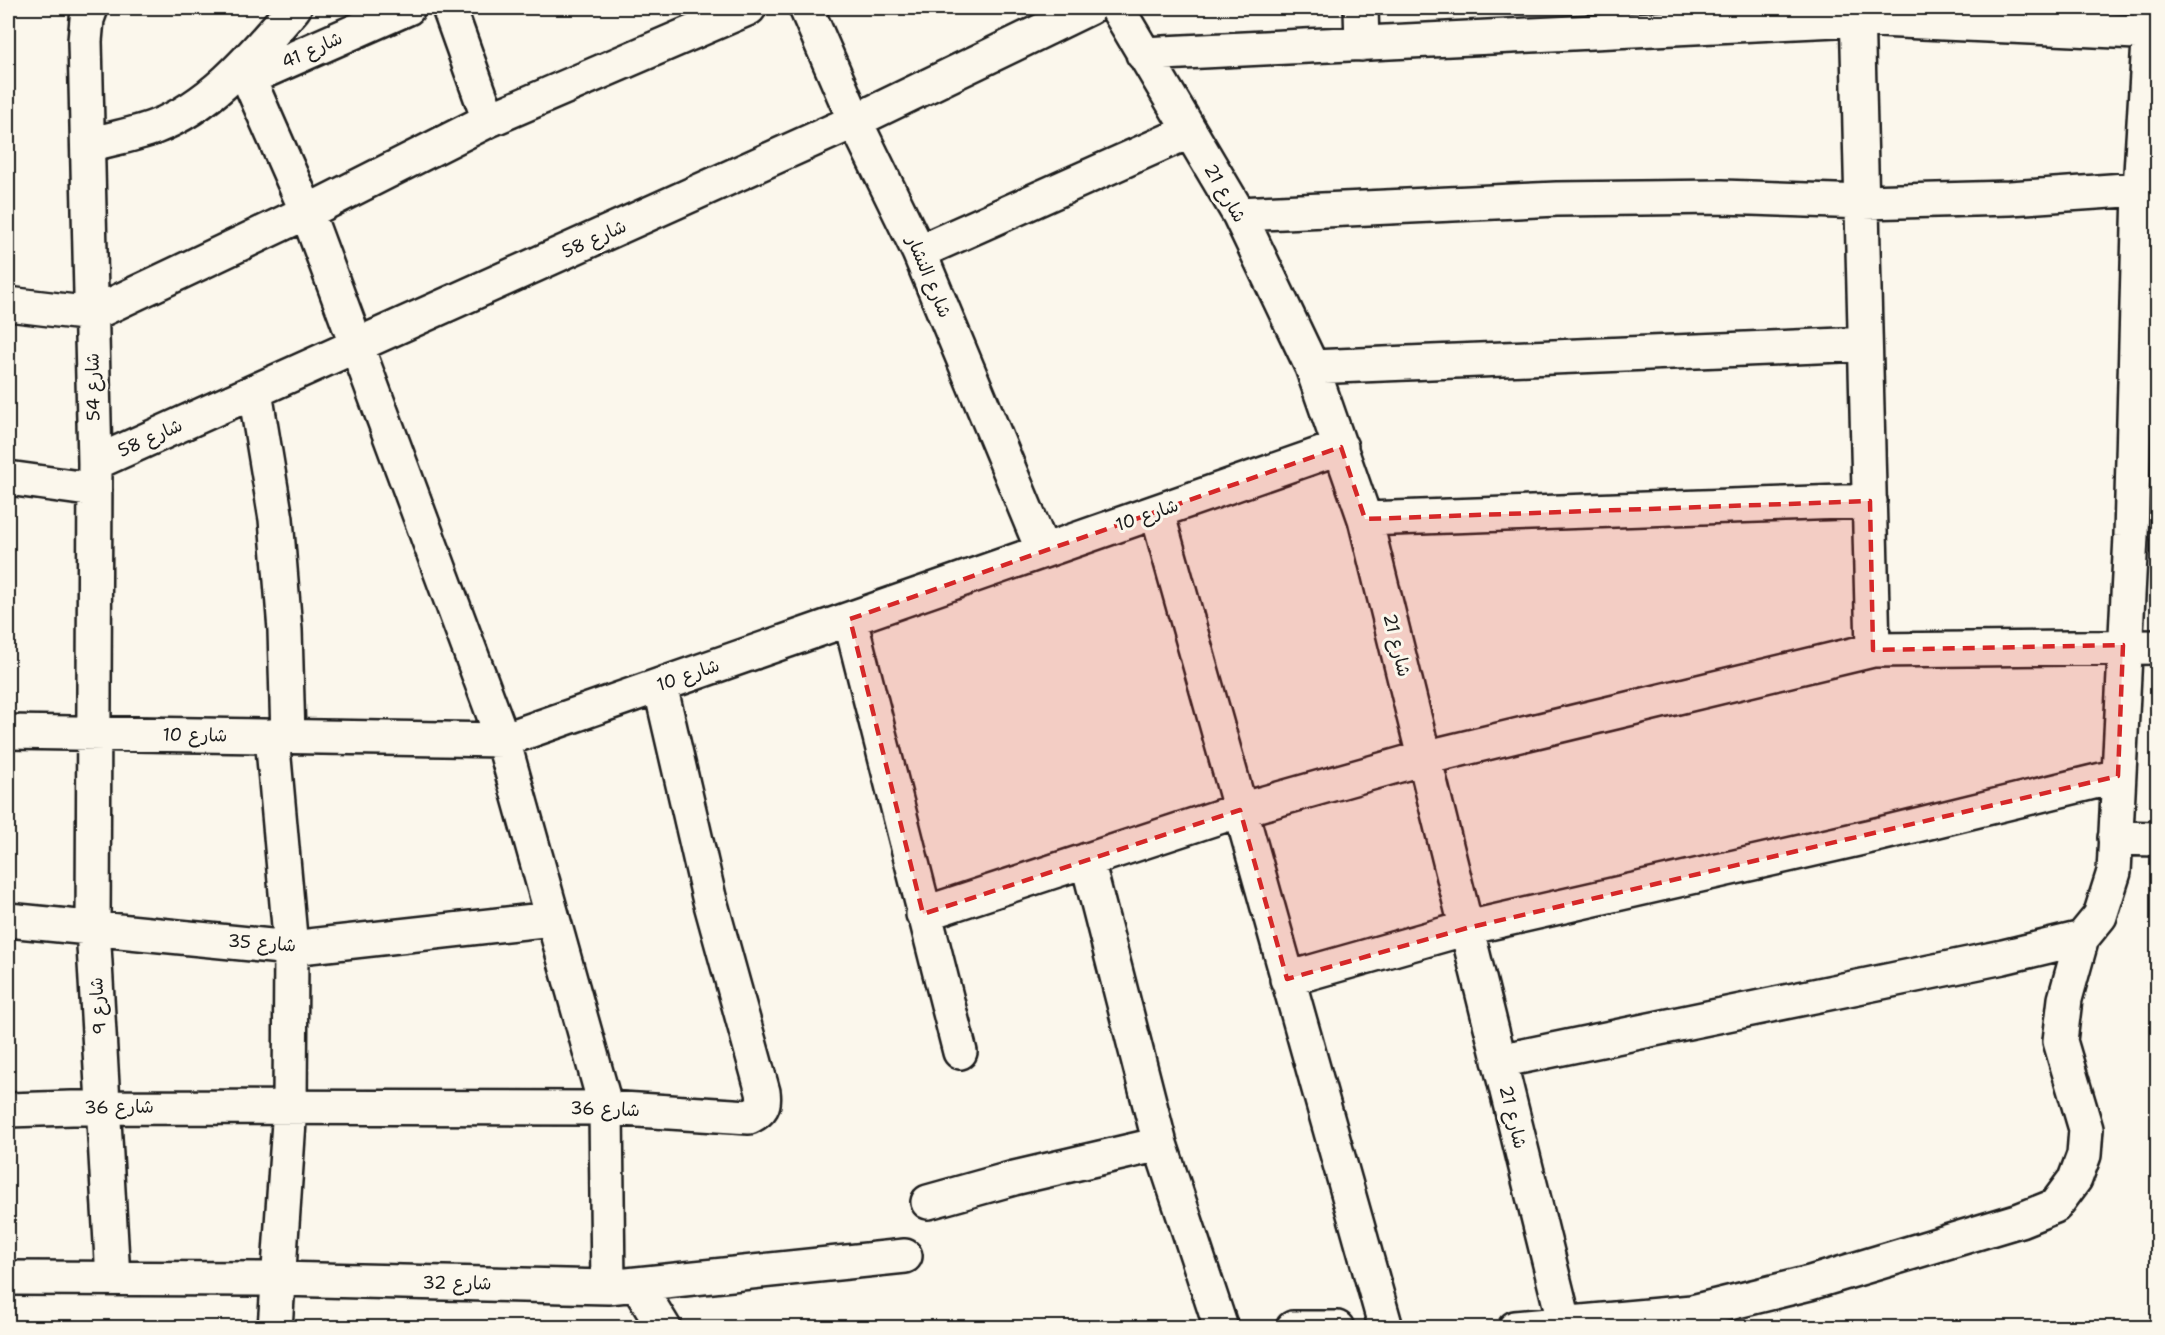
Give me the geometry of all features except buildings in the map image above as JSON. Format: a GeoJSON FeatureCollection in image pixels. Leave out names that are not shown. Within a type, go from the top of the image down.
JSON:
{"type":"FeatureCollection","features":[{"type":"Feature","properties":{"kind":"street","name":"شارع 54"},"geometry":{"type":"LineString","coordinates":[[91,8],[87,19],[85,41],[95,476],[95,734]]}},
{"type":"Feature","properties":{"kind":"street"},"geometry":{"type":"LineString","coordinates":[[88,145],[156,127],[246,72],[294,8]]}},
{"type":"Feature","properties":{"kind":"street","name":"شارع 41"},"geometry":{"type":"LineString","coordinates":[[246,72],[408,8]]}},
{"type":"Feature","properties":{"kind":"street"},"geometry":{"type":"LineString","coordinates":[[449,8],[489,120]]}},
{"type":"Feature","properties":{"kind":"street"},"geometry":{"type":"LineString","coordinates":[[8,304],[92,314],[307,212],[489,120],[749,8]]}},
{"type":"Feature","properties":{"kind":"street","name":"شارع النشار"},"geometry":{"type":"LineString","coordinates":[[806,8],[855,121],[919,252],[1043,551]]}},
{"type":"Feature","properties":{"kind":"street","name":"شارع 58"},"geometry":{"type":"LineString","coordinates":[[95,476],[255,392],[855,121],[1089,8]]}},
{"type":"Feature","properties":{"kind":"street","name":"شارع 21"},"geometry":{"type":"LineString","coordinates":[[1117,8],[1188,132],[1239,214],[1312,367],[1341,447],[1365,519],[1565,1325]]}},
{"type":"Feature","properties":{"kind":"street"},"geometry":{"type":"LineString","coordinates":[[1361,8],[1362,44]]}},
{"type":"Feature","properties":{"kind":"street"},"geometry":{"type":"LineString","coordinates":[[1143,54],[1362,44],[1857,13],[2153,25],[2140,189],[2131,536],[2123,645],[2114,872],[2100,916],[2082,938],[2065,999],[2060,1041],[2086,1130],[2084,1155],[2075,1179],[2055,1206],[2020,1220],[1778,1291],[1692,1312],[1515,1328]]}},
{"type":"Feature","properties":{"kind":"street"},"geometry":{"type":"LineString","coordinates":[[1857,13],[1864,202],[1865,344],[1873,650]]}},
{"type":"Feature","properties":{"kind":"street"},"geometry":{"type":"LineString","coordinates":[[246,72],[307,212],[503,740],[606,1108],[623,1286],[664,1328]]}},
{"type":"Feature","properties":{"kind":"street"},"geometry":{"type":"LineString","coordinates":[[919,252],[1188,132]]}},
{"type":"Feature","properties":{"kind":"street"},"geometry":{"type":"LineString","coordinates":[[1239,214],[1557,199],[1722,198],[1864,202],[2010,198],[2140,189]]}},
{"type":"Feature","properties":{"kind":"street"},"geometry":{"type":"LineString","coordinates":[[1312,367],[1865,344]]}},
{"type":"Feature","properties":{"kind":"street"},"geometry":{"type":"LineString","coordinates":[[255,392],[276,519],[285,630],[280,736],[291,948],[290,1107],[275,1328]]}},
{"type":"Feature","properties":{"kind":"street","name":"شارع 10"},"geometry":{"type":"LineString","coordinates":[[8,732],[503,740],[1341,447]]}},
{"type":"Feature","properties":{"kind":"street"},"geometry":{"type":"LineString","coordinates":[[8,478],[95,476]]}},
{"type":"Feature","properties":{"kind":"street"},"geometry":{"type":"LineString","coordinates":[[1365,519],[1869,501]]}},
{"type":"Feature","properties":{"kind":"street"},"geometry":{"type":"LineString","coordinates":[[1157,512],[1386,1328]]}},
{"type":"Feature","properties":{"kind":"street"},"geometry":{"type":"LineString","coordinates":[[850,619],[923,914],[960,1052]]}},
{"type":"Feature","properties":{"kind":"street"},"geometry":{"type":"LineString","coordinates":[[923,914],[1240,810],[1424,758],[1873,650],[2123,645],[2157,647]]}},
{"type":"Feature","properties":{"kind":"street","name":"شارع 36"},"geometry":{"type":"LineString","coordinates":[[8,1110],[104,1107],[606,1108],[749,1117],[759,1112],[765,1103],[709,897],[660,685]]}},
{"type":"Feature","properties":{"kind":"street","name":"شارع 9"},"geometry":{"type":"LineString","coordinates":[[95,734],[93,928],[113,1278]]}},
{"type":"Feature","properties":{"kind":"street"},"geometry":{"type":"LineString","coordinates":[[1287,979],[1467,928],[1865,838],[2118,776]]}},
{"type":"Feature","properties":{"kind":"street"},"geometry":{"type":"LineString","coordinates":[[2115,838],[2157,839]]}},
{"type":"Feature","properties":{"kind":"street"},"geometry":{"type":"LineString","coordinates":[[1087,860],[1160,1144],[1221,1328]]}},
{"type":"Feature","properties":{"kind":"street","name":"شارع 35"},"geometry":{"type":"LineString","coordinates":[[8,920],[291,948],[552,919]]}},
{"type":"Feature","properties":{"kind":"street"},"geometry":{"type":"LineString","coordinates":[[1499,1061],[2003,957],[2082,938]]}},
{"type":"Feature","properties":{"kind":"street"},"geometry":{"type":"LineString","coordinates":[[928,1202],[1014,1178],[1160,1144]]}},
{"type":"Feature","properties":{"kind":"street","name":"شارع 32"},"geometry":{"type":"LineString","coordinates":[[8,1278],[278,1279],[623,1286],[905,1256]]}},
{"type":"Feature","properties":{"kind":"street"},"geometry":{"type":"LineString","coordinates":[[1293,1328],[1337,1328]]}},
{"type":"Feature","properties":{"kind":"highlighted area"},"geometry":{"type":"Polygon","coordinates":[[[1341,447],[1365,519],[1870,501],[1873,650],[2123,645],[2118,776],[1467,928],[1287,979],[1240,810],[923,914],[850,619],[1341,447]]]}}]}
